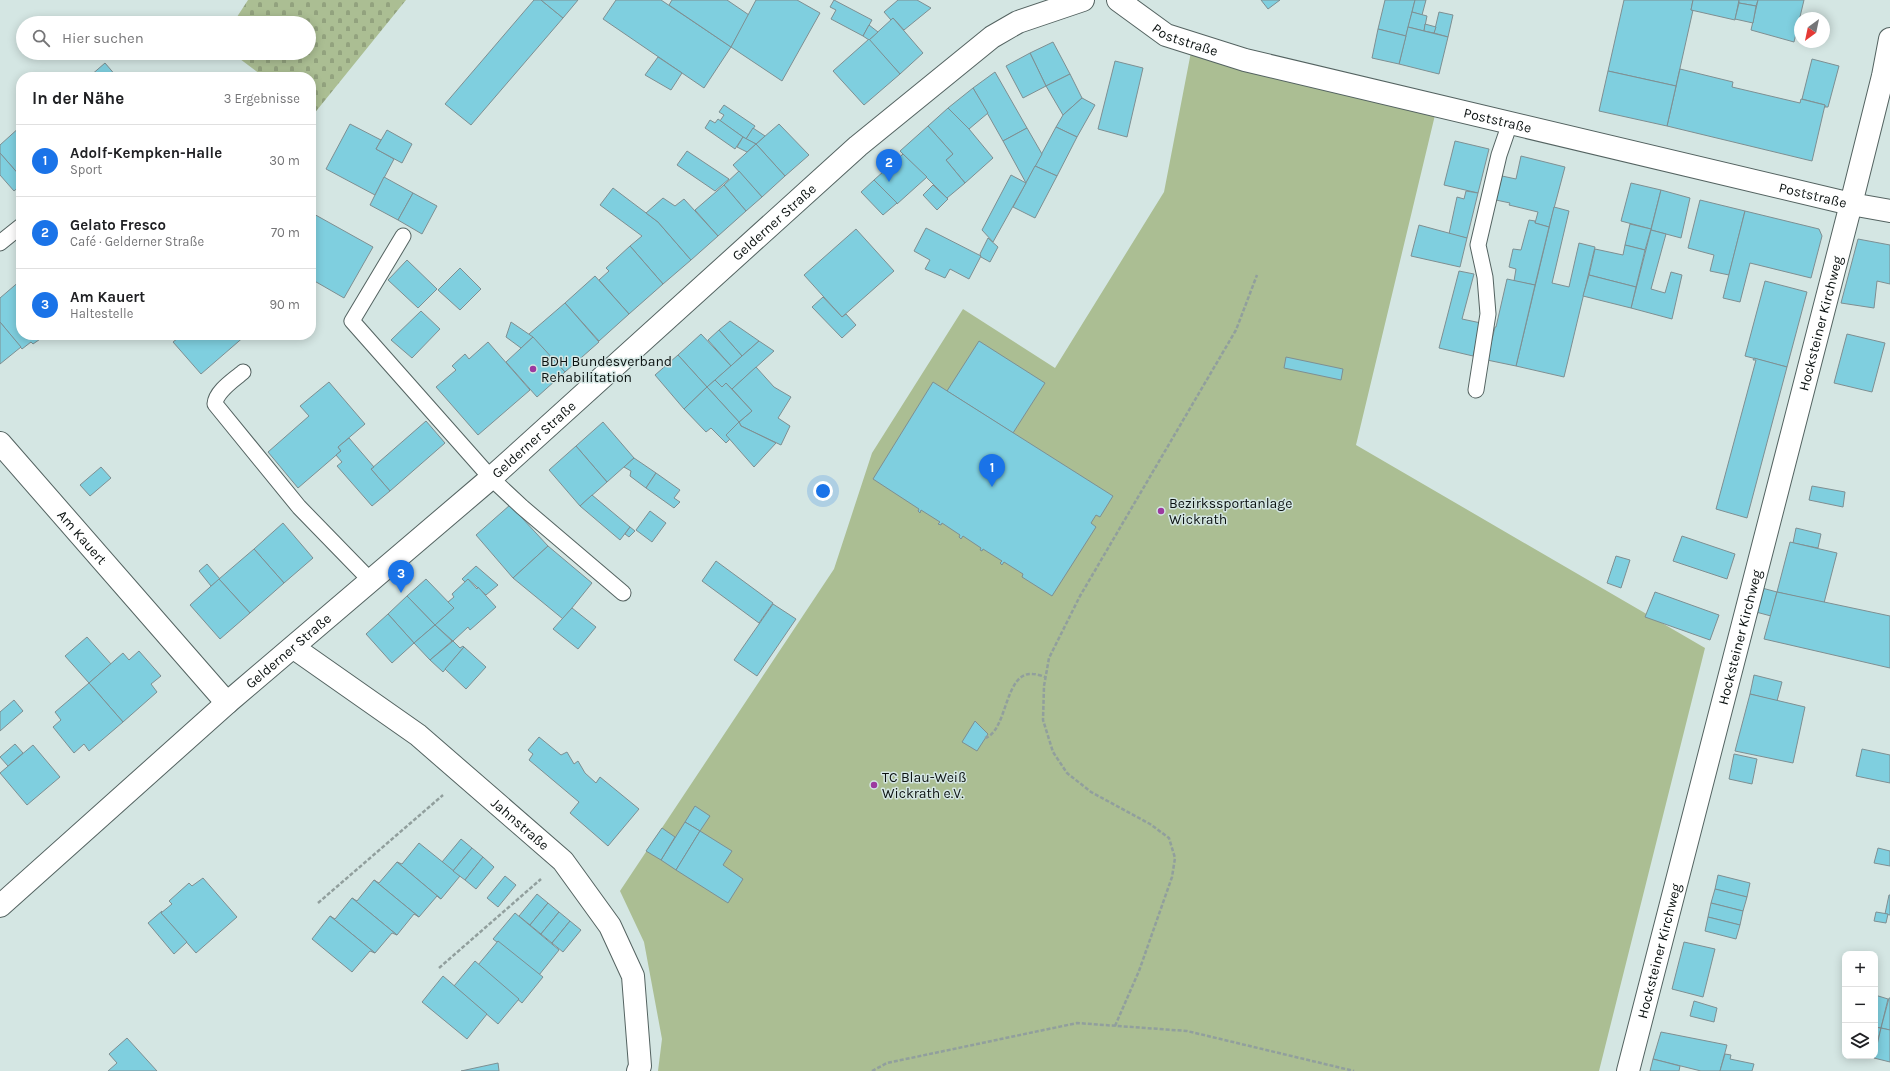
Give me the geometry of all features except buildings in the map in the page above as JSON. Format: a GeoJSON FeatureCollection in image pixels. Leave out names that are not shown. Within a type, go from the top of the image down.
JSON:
{"type":"FeatureCollection","features":[{"type":"Feature","properties":{"kind":"main road","name":"Gelderner Straße"},"geometry":{"type":"LineString","coordinates":[[0,906],[227,703],[294,648],[491,478],[858,146],[992,37],[1018,22],[1083,0]]}},
{"type":"Feature","properties":{"kind":"main road","name":"Poststraße"},"geometry":{"type":"LineString","coordinates":[[1118,0],[1166,35],[1245,60],[1851,204],[1890,211]]}},
{"type":"Feature","properties":{"kind":"main road","name":"Hocksteiner Kirchweg"},"geometry":{"type":"LineString","coordinates":[[1628,1071],[1851,204],[1883,76],[1890,39]]}},
{"type":"Feature","properties":{"kind":"main road","name":"Am Kauert"},"geometry":{"type":"LineString","coordinates":[[0,443],[227,703]]}},
{"type":"Feature","properties":{"kind":"main road","name":"Jahnstraße"},"geometry":{"type":"LineString","coordinates":[[294,648],[418,736],[563,861],[610,926],[633,976],[640,1066],[638,1071]]}},
{"type":"Feature","properties":{"kind":"lane"},"geometry":{"type":"LineString","coordinates":[[1476,390],[1488,314],[1485,277],[1478,245],[1499,155],[1510,123]]}},
{"type":"Feature","properties":{"kind":"lane"},"geometry":{"type":"LineString","coordinates":[[0,243],[16,230]]}},
{"type":"Feature","properties":{"kind":"lane"},"geometry":{"type":"LineString","coordinates":[[403,236],[352,321],[491,478],[522,507],[623,593]]}},
{"type":"Feature","properties":{"kind":"lane"},"geometry":{"type":"LineString","coordinates":[[243,372],[221,392],[215,399],[215,404],[299,507],[371,581]]}},
{"type":"Feature","properties":{"kind":"path"},"geometry":{"type":"LineString","coordinates":[[1115,1026],[1139,971],[1172,877],[1175,858],[1169,838],[1150,824],[1091,792],[1067,773],[1053,752],[1043,720],[1044,686],[1050,658],[1055,644],[1080,596],[1236,330],[1257,275]]}},
{"type":"Feature","properties":{"kind":"path"},"geometry":{"type":"LineString","coordinates":[[985,738],[989,737],[996,730],[1006,702],[1017,682],[1025,675],[1034,674],[1046,677]]}},
{"type":"Feature","properties":{"kind":"path"},"geometry":{"type":"LineString","coordinates":[[318,903],[432,806],[463,774]]}},
{"type":"Feature","properties":{"kind":"path"},"geometry":{"type":"LineString","coordinates":[[439,968],[563,861]]}},
{"type":"Feature","properties":{"kind":"path"},"geometry":{"type":"LineString","coordinates":[[872,1071],[887,1063],[1077,1023],[1187,1031],[1354,1071]]}},
{"type":"Feature","properties":{"kind":"green space"},"geometry":{"type":"Polygon","coordinates":[[[248,0],[406,0],[316,111],[316,72],[257,72],[241,60],[316,60],[316,16],[238,16],[248,0]]]}},
{"type":"Feature","properties":{"kind":"green space","name":"Bezirkssportanlage Wickrath"},"geometry":{"type":"Polygon","coordinates":[[[1191,52],[1435,115],[1356,445],[1705,648],[1599,1071],[658,1071],[662,1039],[644,942],[620,891],[834,569],[872,453],[963,309],[1055,368],[1164,192],[1191,52]]]}},
{"type":"Feature","properties":{"kind":"place","name":"Gelato Fresco"},"geometry":{"type":"Point","coordinates":[889,182]}},
{"type":"Feature","properties":{"kind":"place","name":"BDH Bundesverband Rehabilitation"},"geometry":{"type":"Point","coordinates":[533,369]}},
{"type":"Feature","properties":{"kind":"place","name":"Adolf-Kempken-Halle"},"geometry":{"type":"Point","coordinates":[992,487]}},
{"type":"Feature","properties":{"kind":"place","name":"Bezirkssportanlage Wickrath"},"geometry":{"type":"Point","coordinates":[1161,511]}},
{"type":"Feature","properties":{"kind":"place","name":"Am Kauert"},"geometry":{"type":"Point","coordinates":[401,593]}},
{"type":"Feature","properties":{"kind":"place","name":"TC Blau-Weiß Wickrath e.V."},"geometry":{"type":"Point","coordinates":[874,785]}}]}
